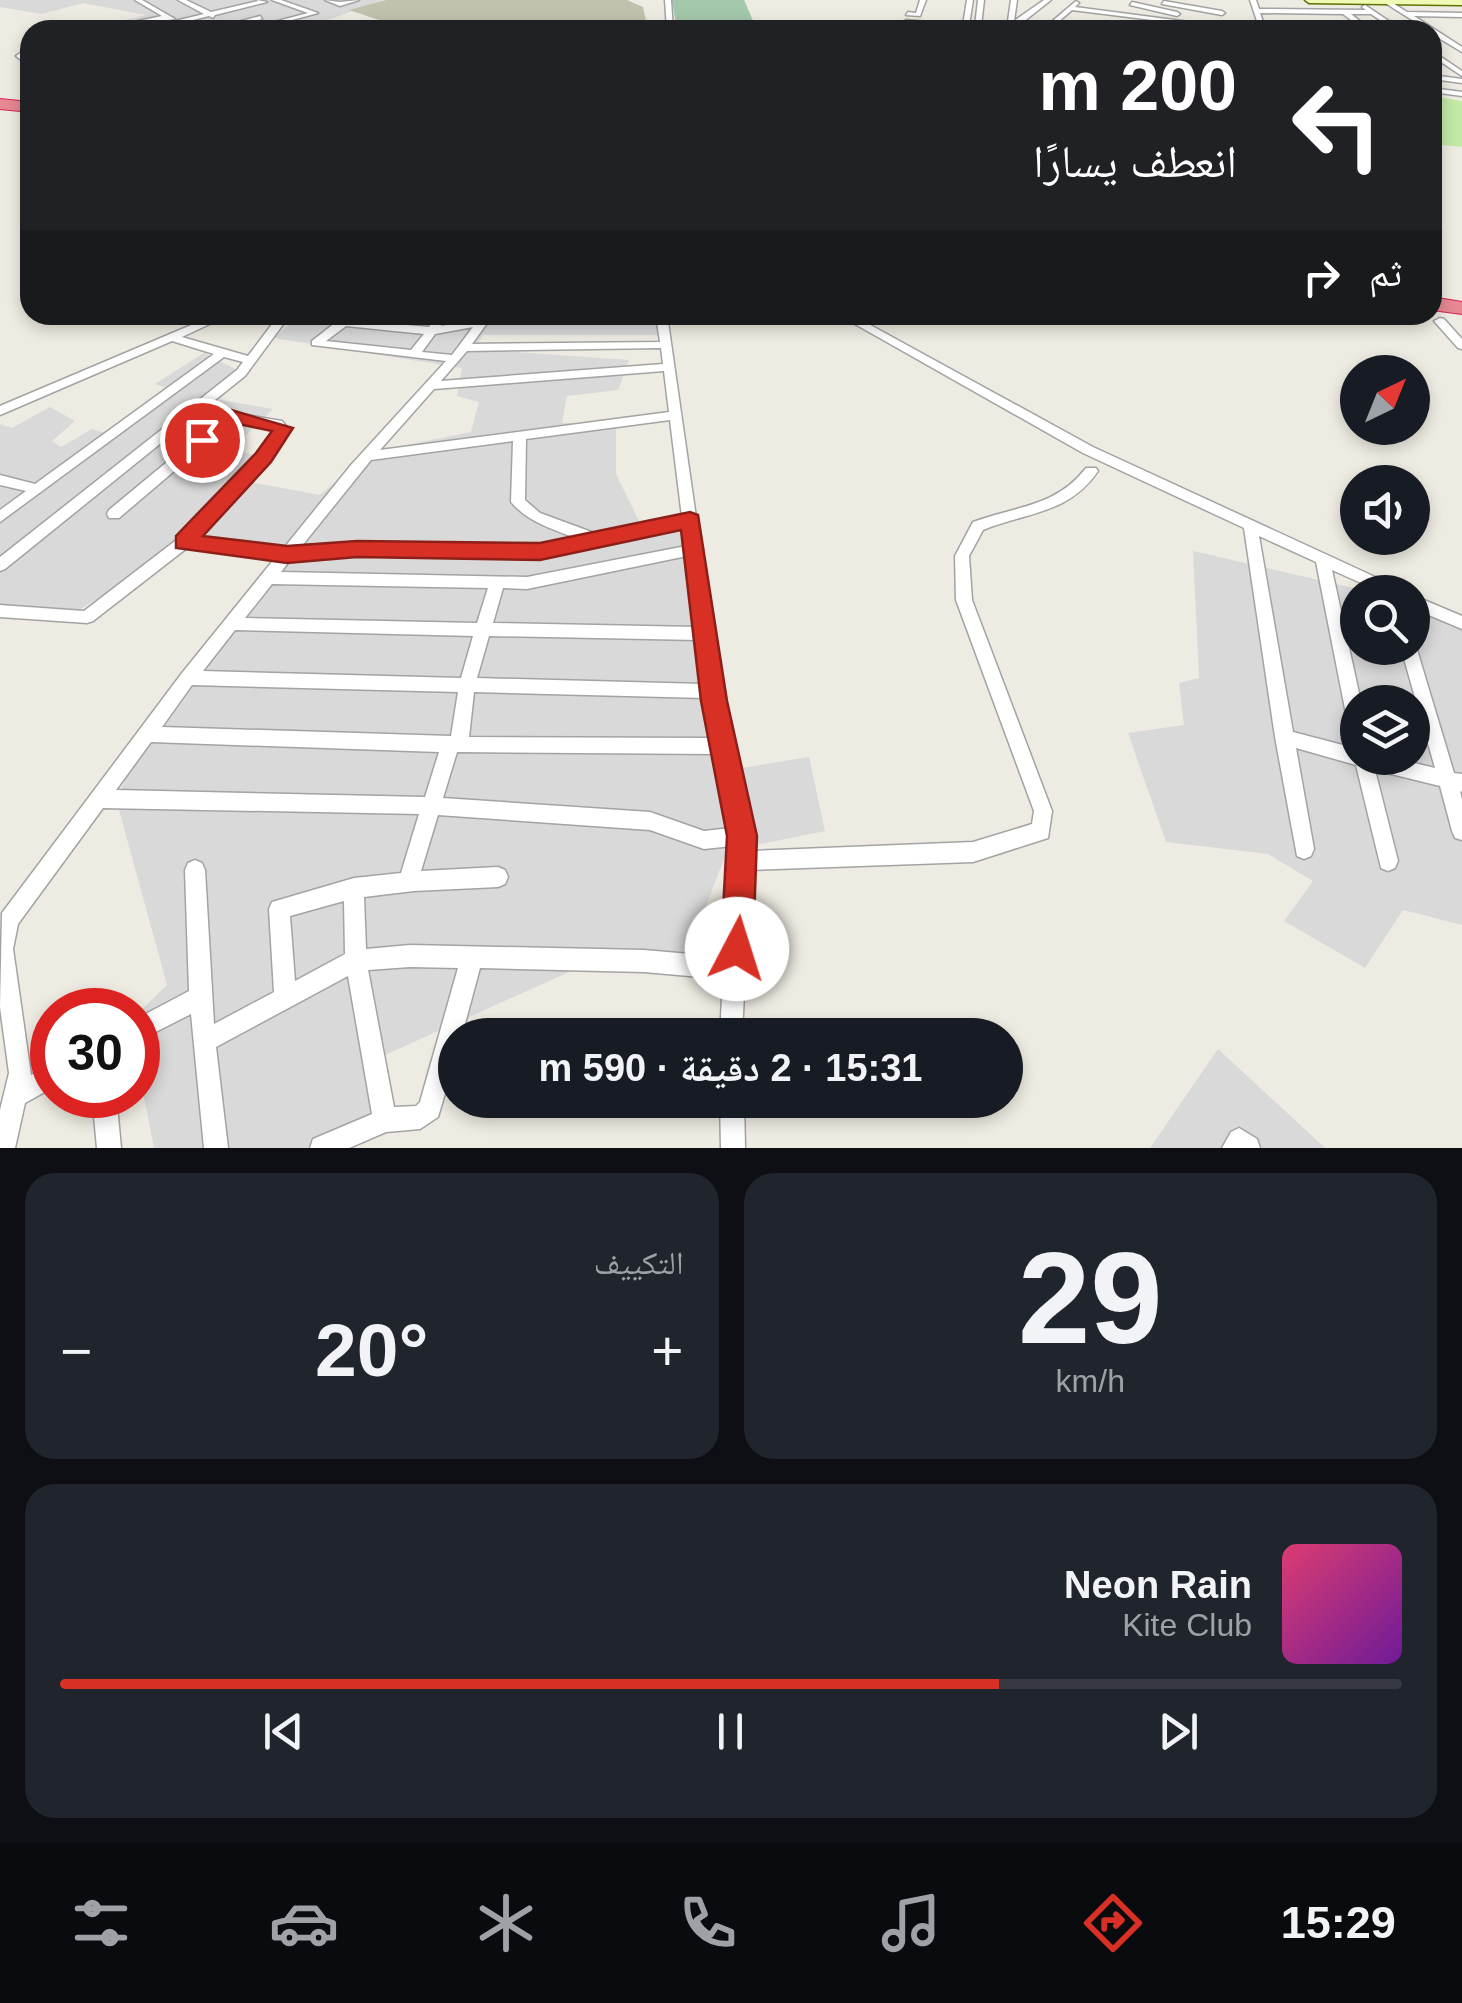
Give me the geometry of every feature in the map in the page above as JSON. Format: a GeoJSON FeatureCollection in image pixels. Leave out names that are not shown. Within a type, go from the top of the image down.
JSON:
{"type":"FeatureCollection","features":[{"type":"Feature","properties":{"kind":"street"},"geometry":{"type":"LineString","coordinates":[[140,2],[160,0]]}},
{"type":"Feature","properties":{"kind":"street"},"geometry":{"type":"LineString","coordinates":[[181,0],[221,20]]}},
{"type":"Feature","properties":{"kind":"street"},"geometry":{"type":"LineString","coordinates":[[219,0],[236,8]]}},
{"type":"Feature","properties":{"kind":"street"},"geometry":{"type":"LineString","coordinates":[[328,0],[338,4],[356,0]]}},
{"type":"Feature","properties":{"kind":"street"},"geometry":{"type":"LineString","coordinates":[[920,20],[907,18],[918,15],[923,0]]}},
{"type":"Feature","properties":{"kind":"street"},"geometry":{"type":"LineString","coordinates":[[1021,20],[1048,0]]}},
{"type":"Feature","properties":{"kind":"street"},"geometry":{"type":"LineString","coordinates":[[1057,20],[1079,0],[1132,4],[1193,20]]}},
{"type":"Feature","properties":{"kind":"street"},"geometry":{"type":"LineString","coordinates":[[1151,0],[1222,9]]}},
{"type":"Feature","properties":{"kind":"street"},"geometry":{"type":"LineString","coordinates":[[1192,0],[1222,9]]}},
{"type":"Feature","properties":{"kind":"street"},"geometry":{"type":"LineString","coordinates":[[1254,0],[1260,20]]}},
{"type":"Feature","properties":{"kind":"street"},"geometry":{"type":"LineString","coordinates":[[1309,0],[1454,1]]}},
{"type":"Feature","properties":{"kind":"street"},"geometry":{"type":"LineString","coordinates":[[1356,0],[1384,20]]}},
{"type":"Feature","properties":{"kind":"street"},"geometry":{"type":"LineString","coordinates":[[1381,1],[1416,20]]}},
{"type":"Feature","properties":{"kind":"street"},"geometry":{"type":"LineString","coordinates":[[140,2],[172,20],[267,2],[315,14],[290,20]]}},
{"type":"Feature","properties":{"kind":"street"},"geometry":{"type":"LineString","coordinates":[[1120,15],[1132,4]]}},
{"type":"Feature","properties":{"kind":"street"},"geometry":{"type":"LineString","coordinates":[[251,20],[300,8]]}},
{"type":"Feature","properties":{"kind":"street"},"geometry":{"type":"LineString","coordinates":[[1071,8],[1135,20]]}},
{"type":"Feature","properties":{"kind":"street"},"geometry":{"type":"LineString","coordinates":[[1258,10],[1372,12]]}},
{"type":"Feature","properties":{"kind":"street"},"geometry":{"type":"LineString","coordinates":[[1344,12],[1355,20]]}},
{"type":"Feature","properties":{"kind":"street"},"geometry":{"type":"LineString","coordinates":[[1406,14],[1462,14]]}},
{"type":"Feature","properties":{"kind":"street"},"geometry":{"type":"LineString","coordinates":[[1062,16],[1109,20]]}},
{"type":"Feature","properties":{"kind":"street"},"geometry":{"type":"LineString","coordinates":[[1442,61],[1462,77]]}},
{"type":"Feature","properties":{"kind":"street"},"geometry":{"type":"LineString","coordinates":[[1442,317],[1462,346]]}},
{"type":"Feature","properties":{"kind":"street"},"geometry":{"type":"LineString","coordinates":[[0,411],[201,325]]}},
{"type":"Feature","properties":{"kind":"street"},"geometry":{"type":"LineString","coordinates":[[0,564],[252,362],[278,325]]}},
{"type":"Feature","properties":{"kind":"street"},"geometry":{"type":"LineString","coordinates":[[339,325],[316,343],[413,355],[665,345]]}},
{"type":"Feature","properties":{"kind":"street"},"geometry":{"type":"LineString","coordinates":[[393,325],[431,331],[456,325]]}},
{"type":"Feature","properties":{"kind":"street"},"geometry":{"type":"LineString","coordinates":[[413,355],[436,325]]}},
{"type":"Feature","properties":{"kind":"street"},"geometry":{"type":"LineString","coordinates":[[3,1148],[16,1095],[20,1050],[4,949],[9,920],[188,678],[367,456],[481,325]]}},
{"type":"Feature","properties":{"kind":"street"},"geometry":{"type":"LineString","coordinates":[[664,325],[712,691],[742,836],[732,1018]]}},
{"type":"Feature","properties":{"kind":"street"},"geometry":{"type":"LineString","coordinates":[[862,325],[1088,450],[1355,575]]}},
{"type":"Feature","properties":{"kind":"street"},"geometry":{"type":"LineString","coordinates":[[172,338],[252,362]]}},
{"type":"Feature","properties":{"kind":"street"},"geometry":{"type":"LineString","coordinates":[[0,517],[222,352]]}},
{"type":"Feature","properties":{"kind":"street"},"geometry":{"type":"LineString","coordinates":[[430,386],[668,367]]}},
{"type":"Feature","properties":{"kind":"street"},"geometry":{"type":"LineString","coordinates":[[0,611],[87,617],[184,542],[284,431],[278,424],[194,410]]}},
{"type":"Feature","properties":{"kind":"street"},"geometry":{"type":"LineString","coordinates":[[367,456],[675,415]]}},
{"type":"Feature","properties":{"kind":"street"},"geometry":{"type":"LineString","coordinates":[[114,514],[231,416]]}},
{"type":"Feature","properties":{"kind":"street"},"geometry":{"type":"LineString","coordinates":[[520,436],[518,502],[536,517],[597,540]]}},
{"type":"Feature","properties":{"kind":"street"},"geometry":{"type":"LineString","coordinates":[[743,861],[972,852],[1042,831],[1044,811],[964,600],[962,556],[978,526],[1064,501],[1081,488],[1091,471]]}},
{"type":"Feature","properties":{"kind":"street"},"geometry":{"type":"LineString","coordinates":[[0,480],[37,489]]}},
{"type":"Feature","properties":{"kind":"street"},"geometry":{"type":"LineString","coordinates":[[184,542],[287,554],[357,549],[540,552],[690,520]]}},
{"type":"Feature","properties":{"kind":"street"},"geometry":{"type":"LineString","coordinates":[[1252,530],[1304,849]]}},
{"type":"Feature","properties":{"kind":"street"},"geometry":{"type":"LineString","coordinates":[[268,578],[546,580],[696,549]]}},
{"type":"Feature","properties":{"kind":"street"},"geometry":{"type":"LineString","coordinates":[[1323,561],[1349,685]]}},
{"type":"Feature","properties":{"kind":"street"},"geometry":{"type":"LineString","coordinates":[[409,879],[455,745],[481,630],[497,582]]}},
{"type":"Feature","properties":{"kind":"street"},"geometry":{"type":"LineString","coordinates":[[1430,609],[1462,623]]}},
{"type":"Feature","properties":{"kind":"street"},"geometry":{"type":"LineString","coordinates":[[232,624],[705,634]]}},
{"type":"Feature","properties":{"kind":"street"},"geometry":{"type":"LineString","coordinates":[[1415,665],[1454,781],[1462,832]]}},
{"type":"Feature","properties":{"kind":"street"},"geometry":{"type":"LineString","coordinates":[[188,678],[712,691]]}},
{"type":"Feature","properties":{"kind":"street"},"geometry":{"type":"LineString","coordinates":[[146,734],[455,745],[722,746]]}},
{"type":"Feature","properties":{"kind":"street"},"geometry":{"type":"LineString","coordinates":[[1284,737],[1340,752]]}},
{"type":"Feature","properties":{"kind":"street"},"geometry":{"type":"LineString","coordinates":[[1366,775],[1388,861]]}},
{"type":"Feature","properties":{"kind":"street"},"geometry":{"type":"LineString","coordinates":[[97,800],[435,806],[650,821],[704,840],[742,836]]}},
{"type":"Feature","properties":{"kind":"street"},"geometry":{"type":"LineString","coordinates":[[195,870],[200,998],[216,1148]]}},
{"type":"Feature","properties":{"kind":"street"},"geometry":{"type":"LineString","coordinates":[[285,995],[277,912],[354,888],[409,879],[498,877]]}},
{"type":"Feature","properties":{"kind":"street"},"geometry":{"type":"LineString","coordinates":[[354,888],[356,960],[384,1120]]}},
{"type":"Feature","properties":{"kind":"street"},"geometry":{"type":"LineString","coordinates":[[206,1040],[356,960],[472,957],[644,961],[736,969]]}},
{"type":"Feature","properties":{"kind":"street"},"geometry":{"type":"LineString","coordinates":[[322,1148],[384,1120],[420,1117],[430,1109],[472,957]]}},
{"type":"Feature","properties":{"kind":"street"},"geometry":{"type":"LineString","coordinates":[[160,1019],[200,998]]}},
{"type":"Feature","properties":{"kind":"street"},"geometry":{"type":"LineString","coordinates":[[16,1095],[30,1088]]}},
{"type":"Feature","properties":{"kind":"street"},"geometry":{"type":"LineString","coordinates":[[106,1118],[109,1148]]}},
{"type":"Feature","properties":{"kind":"street"},"geometry":{"type":"LineString","coordinates":[[732,1118],[733,1148]]}},
{"type":"Feature","properties":{"kind":"street"},"geometry":{"type":"LineString","coordinates":[[1234,1148],[1239,1140],[1248,1148]]}},
{"type":"Feature","properties":{"kind":"shaded area"},"geometry":{"type":"Polygon","coordinates":[[[0,0],[383,0],[328,20],[125,20],[146,15],[83,3],[42,14],[0,7],[0,0]]]}},
{"type":"Feature","properties":{"kind":"shaded area"},"geometry":{"type":"Polygon","coordinates":[[[386,0],[627,0],[643,7],[646,20],[379,20],[349,10],[386,0]]]}},
{"type":"Feature","properties":{"kind":"shaded area"},"geometry":{"type":"Polygon","coordinates":[[[288,325],[658,325],[657,335],[483,335],[474,349],[629,360],[618,390],[567,396],[562,423],[616,423],[616,474],[639,521],[679,514],[718,772],[809,757],[825,831],[727,851],[685,961],[580,967],[467,1018],[438,1018],[438,1031],[385,1055],[378,1109],[307,1148],[154,1148],[148,1118],[160,1118],[160,992],[167,985],[116,799],[142,745],[288,553],[202,534],[79,610],[0,611],[0,424],[12,428],[50,407],[75,421],[52,441],[61,447],[92,429],[110,435],[170,389],[155,384],[204,353],[243,373],[215,399],[273,409],[232,449],[264,458],[245,481],[320,495],[372,452],[471,432],[479,402],[457,396],[462,368],[274,338],[288,325]]]}},
{"type":"Feature","properties":{"kind":"shaded area"},"geometry":{"type":"Polygon","coordinates":[[[1193,551],[1340,585],[1340,665],[1430,665],[1430,611],[1462,623],[1462,925],[1403,910],[1365,968],[1284,921],[1313,881],[1268,854],[1166,842],[1128,733],[1184,725],[1179,683],[1199,678],[1193,551]]]}},
{"type":"Feature","properties":{"kind":"shaded area"},"geometry":{"type":"Polygon","coordinates":[[[1218,1049],[1325,1148],[1150,1148],[1218,1049]]]}},
{"type":"Feature","properties":{"kind":"green space"},"geometry":{"type":"Polygon","coordinates":[[[672,0],[744,0],[753,20],[675,20],[672,0]]]}},
{"type":"Feature","properties":{"kind":"green space"},"geometry":{"type":"Polygon","coordinates":[[[1442,98],[1462,101],[1462,147],[1442,145],[1442,98]]]}},
{"type":"Feature","properties":{"kind":"route"},"geometry":{"type":"LineString","coordinates":[[202,440],[231,416],[284,428],[264,458],[184,542],[287,554],[357,549],[394,553],[540,552],[690,520],[714,701],[742,836],[737,949]]}}]}
